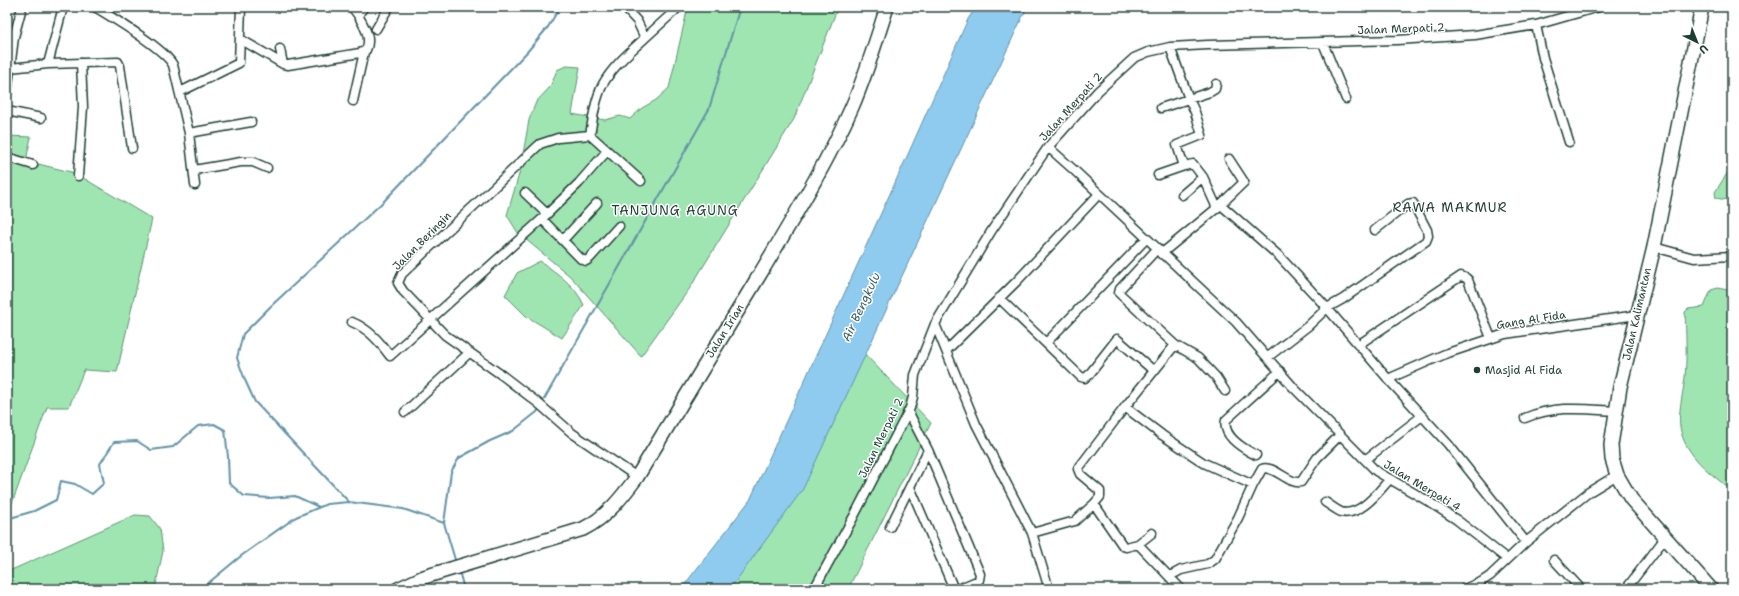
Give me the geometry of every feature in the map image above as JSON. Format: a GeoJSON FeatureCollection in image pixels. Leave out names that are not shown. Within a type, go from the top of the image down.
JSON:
{"type":"FeatureCollection","features":[{"type":"Feature","properties":{"kind":"main road","name":"Jalan Irian"},"geometry":{"type":"LineString","coordinates":[[398,589],[424,576],[563,535],[593,524],[610,510],[637,477],[786,231],[822,166],[851,108],[865,74],[886,7]]}},
{"type":"Feature","properties":{"kind":"main road","name":"Jalan Kalimantan"},"geometry":{"type":"LineString","coordinates":[[1702,7],[1654,247],[1620,388],[1611,444],[1612,459],[1617,475],[1631,499],[1711,589]]}},
{"type":"Feature","properties":{"kind":"street"},"geometry":{"type":"LineString","coordinates":[[7,93],[14,37],[22,7]]}},
{"type":"Feature","properties":{"kind":"street"},"geometry":{"type":"LineString","coordinates":[[48,64],[63,7]]}},
{"type":"Feature","properties":{"kind":"street"},"geometry":{"type":"LineString","coordinates":[[95,7],[124,25],[168,57],[175,68],[189,133],[195,185]]}},
{"type":"Feature","properties":{"kind":"street"},"geometry":{"type":"LineString","coordinates":[[180,92],[240,62],[241,7]]}},
{"type":"Feature","properties":{"kind":"street"},"geometry":{"type":"LineString","coordinates":[[352,7],[364,26],[368,45],[364,52],[353,101]]}},
{"type":"Feature","properties":{"kind":"street"},"geometry":{"type":"LineString","coordinates":[[358,15],[364,7]]}},
{"type":"Feature","properties":{"kind":"street"},"geometry":{"type":"LineString","coordinates":[[376,29],[389,7]]}},
{"type":"Feature","properties":{"kind":"street"},"geometry":{"type":"LineString","coordinates":[[624,7],[637,21],[645,38]]}},
{"type":"Feature","properties":{"kind":"street"},"geometry":{"type":"LineString","coordinates":[[641,181],[590,135],[595,106],[602,86],[614,69],[678,7]]}},
{"type":"Feature","properties":{"kind":"street","name":"Jalan Merpati 2"},"geometry":{"type":"LineString","coordinates":[[814,589],[853,518],[908,411],[912,402],[916,368],[935,324],[992,230],[1048,147],[1098,91],[1127,63],[1148,52],[1170,47],[1448,38],[1502,32],[1536,25],[1599,7]]}},
{"type":"Feature","properties":{"kind":"street"},"geometry":{"type":"LineString","coordinates":[[1536,25],[1543,58],[1569,142]]}},
{"type":"Feature","properties":{"kind":"street"},"geometry":{"type":"LineString","coordinates":[[240,39],[283,64],[291,65],[364,52]]}},
{"type":"Feature","properties":{"kind":"street"},"geometry":{"type":"LineString","coordinates":[[1323,43],[1346,99]]}},
{"type":"Feature","properties":{"kind":"street"},"geometry":{"type":"LineString","coordinates":[[1170,47],[1189,99],[1196,112],[1202,135],[1177,145],[1184,166]]}},
{"type":"Feature","properties":{"kind":"street"},"geometry":{"type":"LineString","coordinates":[[280,49],[283,64]]}},
{"type":"Feature","properties":{"kind":"street"},"geometry":{"type":"LineString","coordinates":[[10,68],[48,64],[114,61],[119,63],[132,148]]}},
{"type":"Feature","properties":{"kind":"street"},"geometry":{"type":"LineString","coordinates":[[78,176],[83,107],[81,63]]}},
{"type":"Feature","properties":{"kind":"street"},"geometry":{"type":"LineString","coordinates":[[1161,108],[1213,90],[1216,84]]}},
{"type":"Feature","properties":{"kind":"street"},"geometry":{"type":"LineString","coordinates":[[7,111],[41,118]]}},
{"type":"Feature","properties":{"kind":"street"},"geometry":{"type":"LineString","coordinates":[[189,133],[251,122]]}},
{"type":"Feature","properties":{"kind":"street","name":"Jalan Beringin"},"geometry":{"type":"LineString","coordinates":[[590,135],[558,138],[540,144],[402,274],[398,280],[398,285],[429,320],[445,335],[503,376],[572,433],[637,477]]}},
{"type":"Feature","properties":{"kind":"street"},"geometry":{"type":"LineString","coordinates":[[1048,147],[1219,306],[1365,460]]}},
{"type":"Feature","properties":{"kind":"street"},"geometry":{"type":"LineString","coordinates":[[352,322],[364,327],[376,338],[390,356],[545,216],[607,151]]}},
{"type":"Feature","properties":{"kind":"street"},"geometry":{"type":"LineString","coordinates":[[7,157],[33,165]]}},
{"type":"Feature","properties":{"kind":"street"},"geometry":{"type":"LineString","coordinates":[[1225,392],[1216,377],[1198,358],[1175,345],[1119,293],[1120,290],[1159,251],[1218,206],[1244,182],[1229,159]]}},
{"type":"Feature","properties":{"kind":"street"},"geometry":{"type":"LineString","coordinates":[[194,170],[241,162],[252,162],[267,168]]}},
{"type":"Feature","properties":{"kind":"street"},"geometry":{"type":"LineString","coordinates":[[1158,176],[1193,164],[1218,206],[1279,256],[1327,308],[1358,345],[1461,460],[1526,542]]}},
{"type":"Feature","properties":{"kind":"street"},"geometry":{"type":"LineString","coordinates":[[1182,195],[1202,177]]}},
{"type":"Feature","properties":{"kind":"street"},"geometry":{"type":"LineString","coordinates":[[525,192],[563,240],[581,259],[588,260],[619,226]]}},
{"type":"Feature","properties":{"kind":"street"},"geometry":{"type":"LineString","coordinates":[[946,351],[1100,194]]}},
{"type":"Feature","properties":{"kind":"street"},"geometry":{"type":"LineString","coordinates":[[563,240],[597,203]]}},
{"type":"Feature","properties":{"kind":"street"},"geometry":{"type":"LineString","coordinates":[[1268,357],[1308,326],[1327,308],[1343,299],[1426,241],[1428,236],[1413,203],[1408,204],[1375,230]]}},
{"type":"Feature","properties":{"kind":"street"},"geometry":{"type":"LineString","coordinates":[[1046,343],[1146,239]]}},
{"type":"Feature","properties":{"kind":"street"},"geometry":{"type":"LineString","coordinates":[[1654,247],[1694,258],[1732,256]]}},
{"type":"Feature","properties":{"kind":"street"},"geometry":{"type":"LineString","coordinates":[[1358,345],[1461,276],[1468,280],[1491,338]]}},
{"type":"Feature","properties":{"kind":"street"},"geometry":{"type":"LineString","coordinates":[[999,298],[1083,378],[1088,376],[1117,339],[1120,340],[1154,371]]}},
{"type":"Feature","properties":{"kind":"street","name":"Gang Al Fida"},"geometry":{"type":"LineString","coordinates":[[1388,379],[1445,354],[1512,332],[1637,315]]}},
{"type":"Feature","properties":{"kind":"street"},"geometry":{"type":"LineString","coordinates":[[935,324],[976,424],[1032,533],[1049,589]]}},
{"type":"Feature","properties":{"kind":"street"},"geometry":{"type":"LineString","coordinates":[[1032,533],[1078,519],[1100,497],[1100,491],[1080,474],[1078,469],[1175,345]]}},
{"type":"Feature","properties":{"kind":"street"},"geometry":{"type":"LineString","coordinates":[[405,412],[469,353]]}},
{"type":"Feature","properties":{"kind":"street"},"geometry":{"type":"LineString","coordinates":[[1256,455],[1235,441],[1226,428],[1226,420],[1280,371]]}},
{"type":"Feature","properties":{"kind":"street"},"geometry":{"type":"LineString","coordinates":[[1125,407],[1162,435],[1204,463],[1253,485]]}},
{"type":"Feature","properties":{"kind":"street"},"geometry":{"type":"LineString","coordinates":[[1525,418],[1548,410],[1570,408],[1592,411],[1616,411]]}},
{"type":"Feature","properties":{"kind":"street"},"geometry":{"type":"LineString","coordinates":[[908,411],[928,450],[980,574],[979,580],[958,589],[954,587],[910,487]]}},
{"type":"Feature","properties":{"kind":"street","name":"Jalan Merpati 4"},"geometry":{"type":"LineString","coordinates":[[1422,416],[1365,460],[1376,471],[1389,480],[1426,500],[1457,520],[1507,559]]}},
{"type":"Feature","properties":{"kind":"street"},"geometry":{"type":"LineString","coordinates":[[1170,576],[1181,570],[1208,564],[1215,559],[1238,518],[1261,470],[1265,468],[1297,482],[1301,482],[1317,458],[1340,435]]}},
{"type":"Feature","properties":{"kind":"street"},"geometry":{"type":"LineString","coordinates":[[890,527],[928,450]]}},
{"type":"Feature","properties":{"kind":"street"},"geometry":{"type":"LineString","coordinates":[[1468,588],[1490,576],[1526,542],[1589,492],[1617,475]]}},
{"type":"Feature","properties":{"kind":"street"},"geometry":{"type":"LineString","coordinates":[[1325,502],[1340,512],[1349,513],[1366,503],[1389,480]]}},
{"type":"Feature","properties":{"kind":"street"},"geometry":{"type":"LineString","coordinates":[[1094,504],[1123,546],[1126,547],[1138,544],[1152,533]]}},
{"type":"Feature","properties":{"kind":"street"},"geometry":{"type":"LineString","coordinates":[[1626,589],[1665,538]]}},
{"type":"Feature","properties":{"kind":"street"},"geometry":{"type":"LineString","coordinates":[[1138,544],[1181,589]]}},
{"type":"Feature","properties":{"kind":"street"},"geometry":{"type":"LineString","coordinates":[[1554,560],[1582,589]]}},
{"type":"Feature","properties":{"kind":"green space"},"geometry":{"type":"Polygon","coordinates":[[[688,7],[838,7],[794,119],[690,288],[641,356],[571,277],[518,233],[507,215],[520,171],[529,120],[536,102],[550,87],[557,70],[566,66],[580,67],[572,114],[605,120],[620,116],[630,119],[642,108],[656,100],[669,88],[688,7]]]}},
{"type":"Feature","properties":{"kind":"green space"},"geometry":{"type":"Polygon","coordinates":[[[7,136],[31,137],[26,161],[75,173],[152,219],[117,372],[84,370],[69,407],[47,407],[10,509],[7,509],[7,136]]]}},
{"type":"Feature","properties":{"kind":"green space"},"geometry":{"type":"Polygon","coordinates":[[[1732,166],[1732,201],[1716,198],[1715,192],[1732,166]]]}},
{"type":"Feature","properties":{"kind":"green space"},"geometry":{"type":"Polygon","coordinates":[[[540,261],[571,286],[584,305],[562,338],[526,316],[505,295],[517,273],[540,261]]]}},
{"type":"Feature","properties":{"kind":"green space"},"geometry":{"type":"Polygon","coordinates":[[[1718,288],[1732,291],[1732,491],[1694,457],[1684,442],[1680,424],[1686,369],[1685,312],[1688,309],[1704,307],[1711,290],[1718,288]]]}},
{"type":"Feature","properties":{"kind":"green space"},"geometry":{"type":"Polygon","coordinates":[[[859,348],[931,423],[848,589],[708,589],[859,348]]]}},
{"type":"Feature","properties":{"kind":"green space"},"geometry":{"type":"Polygon","coordinates":[[[135,515],[150,516],[160,529],[163,551],[155,589],[7,589],[7,572],[135,515]]]}},
{"type":"Feature","properties":{"kind":"water","name":"Air Bengkulu"},"geometry":{"type":"Polygon","coordinates":[[[976,7],[1027,7],[803,489],[730,589],[679,589],[685,584],[750,500],[968,19],[976,7]]]}},
{"type":"Feature","properties":{"kind":"waterway"},"geometry":{"type":"LineString","coordinates":[[444,523],[403,509],[349,502],[255,402],[237,358],[243,334],[384,201],[527,52],[548,27],[560,7]]}},
{"type":"Feature","properties":{"kind":"waterway"},"geometry":{"type":"LineString","coordinates":[[542,403],[709,109],[740,7]]}},
{"type":"Feature","properties":{"kind":"waterway"},"geometry":{"type":"LineString","coordinates":[[456,563],[444,523],[451,472],[459,458],[490,441],[513,431],[537,412],[540,407]]}},
{"type":"Feature","properties":{"kind":"waterway"},"geometry":{"type":"LineString","coordinates":[[7,519],[34,511],[56,500],[61,481],[75,484],[92,494],[104,483],[100,464],[114,442],[137,441],[151,450],[173,447],[198,426],[214,424],[225,430],[229,483],[244,496],[269,498],[295,496],[319,507]]}},
{"type":"Feature","properties":{"kind":"waterway"},"geometry":{"type":"LineString","coordinates":[[201,589],[241,556],[296,517],[327,504],[349,502]]}},
{"type":"Feature","properties":{"kind":"waterway"},"geometry":{"type":"LineString","coordinates":[[459,571],[464,589]]}},
{"type":"Feature","properties":{"kind":"place","name":"Masjid Al Fida"},"geometry":{"type":"Point","coordinates":[1477,370]}},
{"type":"Feature","properties":{"kind":"district","name":"RAWA MAKMUR"},"geometry":{"type":"Point","coordinates":[1450,207]}},
{"type":"Feature","properties":{"kind":"district","name":"TANJUNG AGUNG"},"geometry":{"type":"Point","coordinates":[675,210]}}]}
